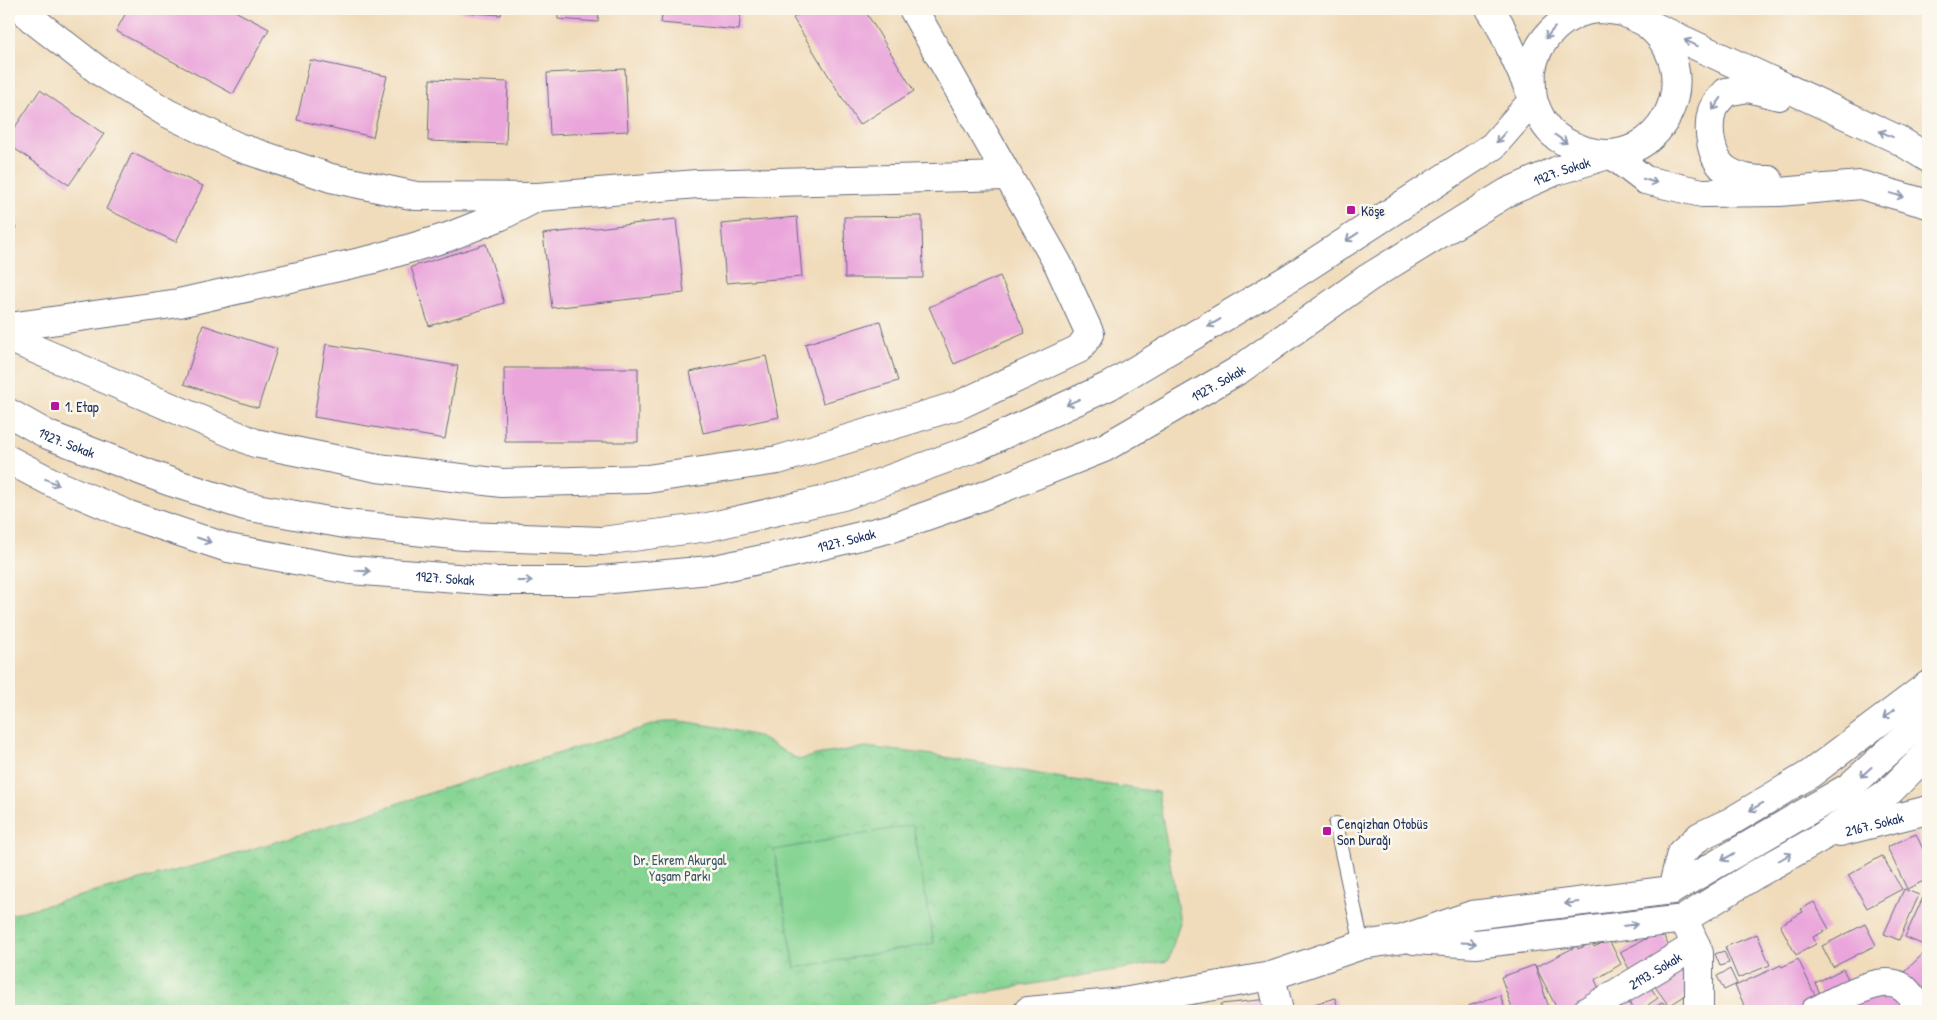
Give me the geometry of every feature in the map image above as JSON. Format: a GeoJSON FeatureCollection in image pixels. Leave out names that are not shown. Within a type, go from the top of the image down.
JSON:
{"type":"FeatureCollection","features":[{"type":"Feature","properties":{"kind":"street"},"geometry":{"type":"LineString","coordinates":[[22,9],[32,19],[100,71],[167,114],[238,147],[331,178],[416,196],[538,197],[698,184],[1008,176]]}},
{"type":"Feature","properties":{"kind":"street"},"geometry":{"type":"LineString","coordinates":[[9,338],[255,443],[378,468],[502,483],[647,479],[778,460],[960,405],[1079,349],[1090,334],[1058,264],[913,9]]}},
{"type":"Feature","properties":{"kind":"street"},"geometry":{"type":"LineString","coordinates":[[1490,9],[1499,23],[1540,117],[1552,133],[1572,147],[1592,153],[1611,154],[1627,150],[1642,143],[1661,127],[1673,105],[1676,81],[1672,57],[1661,36],[1632,14]]}},
{"type":"Feature","properties":{"kind":"street"},"geometry":{"type":"LineString","coordinates":[[1533,100],[1531,84],[1532,67],[1541,45],[1556,27],[1576,14],[1598,9],[1623,12],[1632,14],[1827,108],[1897,139],[1928,158]]}},
{"type":"Feature","properties":{"kind":"street"},"geometry":{"type":"LineString","coordinates":[[1827,108],[1748,88],[1726,92],[1712,109],[1709,130],[1713,152],[1726,170],[1747,179],[1861,185],[1928,204]]}},
{"type":"Feature","properties":{"kind":"street","name":"1927. Sokak"},"geometry":{"type":"LineString","coordinates":[[9,413],[48,435],[168,481],[245,506],[345,524],[464,536],[602,541],[708,527],[843,496],[970,450],[1109,386],[1293,276],[1493,146],[1533,100]]}},
{"type":"Feature","properties":{"kind":"street"},"geometry":{"type":"LineString","coordinates":[[1611,154],[1645,180],[1702,193],[1780,192],[1861,185]]}},
{"type":"Feature","properties":{"kind":"street","name":"1927. Sokak"},"geometry":{"type":"LineString","coordinates":[[9,460],[53,483],[129,514],[228,548],[350,570],[496,581],[590,582],[710,570],[792,553],[892,528],[980,497],[1104,448],[1239,370],[1368,278],[1508,192],[1556,171],[1611,154]]}},
{"type":"Feature","properties":{"kind":"street"},"geometry":{"type":"LineString","coordinates":[[9,327],[179,304],[374,259],[448,236],[500,216],[538,197]]}},
{"type":"Feature","properties":{"kind":"street"},"geometry":{"type":"LineString","coordinates":[[1700,1011],[1699,961],[1696,945],[1672,890],[1680,854],[1700,836],[1730,822],[1810,774],[1928,684]]}},
{"type":"Feature","properties":{"kind":"street"},"geometry":{"type":"LineString","coordinates":[[1028,1011],[1124,1006],[1271,976],[1362,946],[1403,939],[1472,915],[1672,890],[1849,787],[1928,716]]}},
{"type":"Feature","properties":{"kind":"street"},"geometry":{"type":"LineString","coordinates":[[1403,939],[1476,944],[1684,919],[1753,876],[1820,838],[1890,791],[1928,753]]}},
{"type":"Feature","properties":{"kind":"street","name":"2167. Sokak"},"geometry":{"type":"LineString","coordinates":[[1820,838],[1928,810]]}},
{"type":"Feature","properties":{"kind":"street","name":"2193. Sokak"},"geometry":{"type":"LineString","coordinates":[[1587,1011],[1696,945]]}},
{"type":"Feature","properties":{"kind":"street"},"geometry":{"type":"LineString","coordinates":[[1271,976],[1279,1011]]}},
{"type":"Feature","properties":{"kind":"street"},"geometry":{"type":"LineString","coordinates":[[1815,1011],[1871,985],[1888,982],[1902,986],[1922,1011]]}},
{"type":"Feature","properties":{"kind":"lane"},"geometry":{"type":"LineString","coordinates":[[1336,824],[1362,946]]}},
{"type":"Feature","properties":{"kind":"green space","name":"Dr. Ekrem Akurgal Yaşam Parkı"},"geometry":{"type":"Polygon","coordinates":[[[665,721],[681,721],[719,727],[757,736],[799,760],[816,755],[866,747],[933,755],[1067,779],[1158,792],[1180,923],[1168,961],[875,1011],[9,1011],[9,915],[223,858],[665,721]]]}},
{"type":"Feature","properties":{"kind":"green space"},"geometry":{"type":"Polygon","coordinates":[[[913,825],[934,943],[795,968],[774,850],[913,825]]]}},
{"type":"Feature","properties":{"kind":"building"},"geometry":{"type":"Polygon","coordinates":[[[128,9],[231,9],[269,29],[233,94],[116,31],[128,9]]]}},
{"type":"Feature","properties":{"kind":"building"},"geometry":{"type":"Polygon","coordinates":[[[461,9],[502,9],[501,15],[460,12],[461,9]]]}},
{"type":"Feature","properties":{"kind":"building"},"geometry":{"type":"Polygon","coordinates":[[[545,9],[599,9],[598,22],[558,19],[558,11],[545,9]]]}},
{"type":"Feature","properties":{"kind":"building"},"geometry":{"type":"Polygon","coordinates":[[[663,9],[741,9],[739,30],[661,23],[663,9]]]}},
{"type":"Feature","properties":{"kind":"building"},"geometry":{"type":"Polygon","coordinates":[[[808,9],[864,9],[914,91],[859,125],[793,18],[808,9]]]}},
{"type":"Feature","properties":{"kind":"building"},"geometry":{"type":"Polygon","coordinates":[[[310,60],[387,76],[373,137],[297,120],[310,60]]]}},
{"type":"Feature","properties":{"kind":"building"},"geometry":{"type":"Polygon","coordinates":[[[625,69],[628,131],[550,135],[547,73],[625,69]]]}},
{"type":"Feature","properties":{"kind":"building"},"geometry":{"type":"Polygon","coordinates":[[[430,79],[508,82],[506,144],[428,141],[430,79]]]}},
{"type":"Feature","properties":{"kind":"building"},"geometry":{"type":"Polygon","coordinates":[[[40,90],[104,134],[69,185],[9,145],[9,136],[40,90]]]}},
{"type":"Feature","properties":{"kind":"building"},"geometry":{"type":"Polygon","coordinates":[[[132,153],[203,186],[176,242],[106,209],[132,153]]]}},
{"type":"Feature","properties":{"kind":"building"},"geometry":{"type":"Polygon","coordinates":[[[922,216],[923,278],[845,278],[844,217],[922,216]]]}},
{"type":"Feature","properties":{"kind":"building"},"geometry":{"type":"Polygon","coordinates":[[[797,217],[802,277],[726,283],[721,224],[797,217]]]}},
{"type":"Feature","properties":{"kind":"building"},"geometry":{"type":"Polygon","coordinates":[[[676,219],[684,293],[552,308],[543,234],[676,219]]]}},
{"type":"Feature","properties":{"kind":"building"},"geometry":{"type":"Polygon","coordinates":[[[9,223],[16,227],[9,240],[9,223]]]}},
{"type":"Feature","properties":{"kind":"building"},"geometry":{"type":"Polygon","coordinates":[[[486,244],[504,303],[429,326],[411,267],[486,244]]]}},
{"type":"Feature","properties":{"kind":"building"},"geometry":{"type":"Polygon","coordinates":[[[1000,276],[1025,333],[954,364],[929,307],[1000,276]]]}},
{"type":"Feature","properties":{"kind":"building"},"geometry":{"type":"Polygon","coordinates":[[[880,321],[898,381],[823,403],[805,344],[880,321]]]}},
{"type":"Feature","properties":{"kind":"building"},"geometry":{"type":"Polygon","coordinates":[[[203,325],[277,349],[258,408],[184,384],[203,325]]]}},
{"type":"Feature","properties":{"kind":"building"},"geometry":{"type":"Polygon","coordinates":[[[326,344],[458,366],[445,439],[314,417],[326,344]]]}},
{"type":"Feature","properties":{"kind":"building"},"geometry":{"type":"Polygon","coordinates":[[[766,356],[779,417],[703,433],[690,372],[766,356]]]}},
{"type":"Feature","properties":{"kind":"building"},"geometry":{"type":"Polygon","coordinates":[[[504,368],[638,368],[638,442],[505,442],[504,368]]]}},
{"type":"Feature","properties":{"kind":"building"},"geometry":{"type":"Polygon","coordinates":[[[1916,834],[1928,860],[1928,879],[1907,889],[1887,847],[1916,834]]]}},
{"type":"Feature","properties":{"kind":"building"},"geometry":{"type":"Polygon","coordinates":[[[1882,856],[1902,889],[1867,908],[1848,875],[1882,856]]]}},
{"type":"Feature","properties":{"kind":"building"},"geometry":{"type":"Polygon","coordinates":[[[1904,889],[1919,895],[1899,940],[1884,934],[1904,889]]]}},
{"type":"Feature","properties":{"kind":"building"},"geometry":{"type":"Polygon","coordinates":[[[1924,895],[1928,897],[1928,942],[1926,946],[1905,937],[1924,895]]]}},
{"type":"Feature","properties":{"kind":"building"},"geometry":{"type":"Polygon","coordinates":[[[1814,902],[1829,929],[1813,937],[1816,944],[1796,955],[1780,925],[1803,912],[1801,909],[1814,902]]]}},
{"type":"Feature","properties":{"kind":"building"},"geometry":{"type":"Polygon","coordinates":[[[1865,924],[1876,945],[1833,967],[1822,946],[1865,924]]]}},
{"type":"Feature","properties":{"kind":"building"},"geometry":{"type":"Polygon","coordinates":[[[1661,931],[1673,954],[1633,976],[1620,952],[1661,931]]]}},
{"type":"Feature","properties":{"kind":"building"},"geometry":{"type":"Polygon","coordinates":[[[1757,934],[1770,965],[1738,978],[1725,947],[1757,934]]]}},
{"type":"Feature","properties":{"kind":"building"},"geometry":{"type":"Polygon","coordinates":[[[1609,940],[1621,964],[1595,980],[1603,997],[1575,1011],[1558,1011],[1536,967],[1577,946],[1578,949],[1592,943],[1594,947],[1609,940]]]}},
{"type":"Feature","properties":{"kind":"building"},"geometry":{"type":"Polygon","coordinates":[[[1724,951],[1729,963],[1720,966],[1715,954],[1724,951]]]}},
{"type":"Feature","properties":{"kind":"building"},"geometry":{"type":"Polygon","coordinates":[[[1924,953],[1928,958],[1928,1005],[1900,976],[1924,953]]]}},
{"type":"Feature","properties":{"kind":"building"},"geometry":{"type":"Polygon","coordinates":[[[1798,959],[1820,1006],[1809,1011],[1790,1011],[1787,1006],[1775,1011],[1747,1011],[1735,986],[1798,959]]]}},
{"type":"Feature","properties":{"kind":"building"},"geometry":{"type":"Polygon","coordinates":[[[1681,960],[1690,972],[1695,989],[1669,1006],[1651,981],[1681,960]]]}},
{"type":"Feature","properties":{"kind":"building"},"geometry":{"type":"Polygon","coordinates":[[[1535,965],[1550,1011],[1513,1011],[1501,977],[1535,965]]]}},
{"type":"Feature","properties":{"kind":"building"},"geometry":{"type":"Polygon","coordinates":[[[1730,969],[1737,984],[1724,990],[1717,976],[1730,969]]]}},
{"type":"Feature","properties":{"kind":"building"},"geometry":{"type":"Polygon","coordinates":[[[1843,969],[1851,985],[1823,999],[1815,983],[1843,969]]]}},
{"type":"Feature","properties":{"kind":"building"},"geometry":{"type":"Polygon","coordinates":[[[1644,978],[1658,998],[1648,1005],[1651,1010],[1663,1002],[1669,1011],[1635,1011],[1624,992],[1644,978]]]}},
{"type":"Feature","properties":{"kind":"building"},"geometry":{"type":"Polygon","coordinates":[[[1885,984],[1904,1011],[1846,1011],[1885,984]]]}},
{"type":"Feature","properties":{"kind":"building"},"geometry":{"type":"Polygon","coordinates":[[[1622,994],[1634,1011],[1597,1011],[1622,994]]]}},
{"type":"Feature","properties":{"kind":"building"},"geometry":{"type":"Polygon","coordinates":[[[1500,995],[1506,1011],[1470,1011],[1468,1006],[1500,995]]]}},
{"type":"Feature","properties":{"kind":"building"},"geometry":{"type":"Polygon","coordinates":[[[1335,998],[1339,1011],[1290,1011],[1335,998]]]}},
{"type":"Feature","properties":{"kind":"building"},"geometry":{"type":"Polygon","coordinates":[[[1269,999],[1270,1011],[1221,1011],[1221,1004],[1269,999]]]}},
{"type":"Feature","properties":{"kind":"place","name":"Köşe"},"geometry":{"type":"Point","coordinates":[1351,210]}},
{"type":"Feature","properties":{"kind":"place","name":"1. Etap"},"geometry":{"type":"Point","coordinates":[55,406]}},
{"type":"Feature","properties":{"kind":"place","name":"Cengizhan Otobüs Son Durağı"},"geometry":{"type":"Point","coordinates":[1327,831]}}]}
